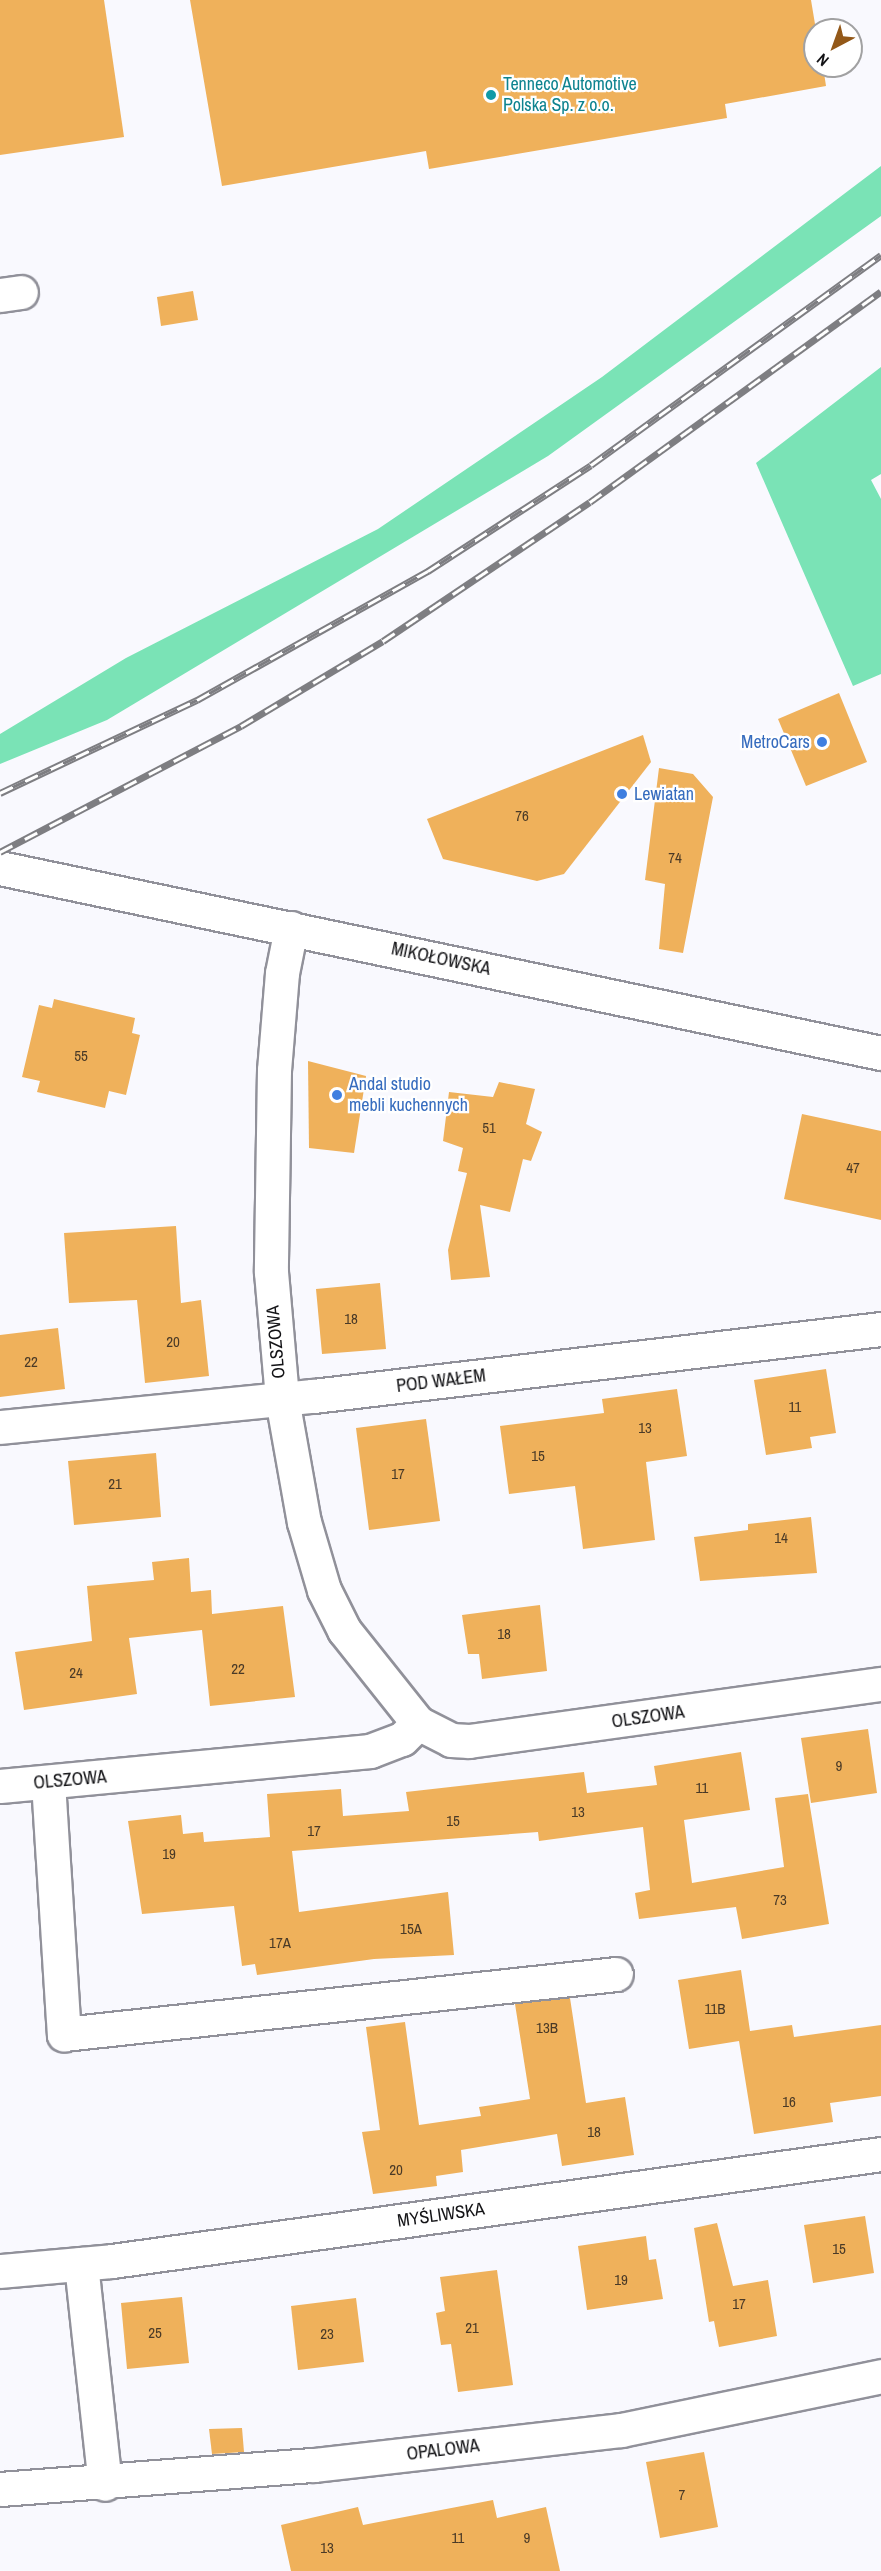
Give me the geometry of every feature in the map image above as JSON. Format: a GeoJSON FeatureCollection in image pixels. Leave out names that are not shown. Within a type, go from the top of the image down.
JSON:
{"type":"FeatureCollection","features":[{"type":"Feature","properties":{"kind":"street","name":"MIKOŁOWSKA"},"geometry":{"type":"LineString","coordinates":[[0,868],[881,1053]]}},
{"type":"Feature","properties":{"kind":"street","name":"OLSZOWA"},"geometry":{"type":"LineString","coordinates":[[291,928],[282,973],[274,1070],[271,1272],[282,1399],[304,1522],[324,1590],[344,1630],[418,1723],[442,1737],[469,1741],[881,1684]]}},
{"type":"Feature","properties":{"kind":"street","name":"POD WAŁEM"},"geometry":{"type":"LineString","coordinates":[[0,1427],[282,1399],[881,1329]]}},
{"type":"Feature","properties":{"kind":"street","name":"OLSZOWA"},"geometry":{"type":"LineString","coordinates":[[0,1786],[370,1751],[402,1739],[418,1723]]}},
{"type":"Feature","properties":{"kind":"street"},"geometry":{"type":"LineString","coordinates":[[48,1782],[64,2034],[615,1974]]}},
{"type":"Feature","properties":{"kind":"street","name":"MYŚLIWSKA"},"geometry":{"type":"LineString","coordinates":[[0,2271],[81,2264],[881,2154]]}},
{"type":"Feature","properties":{"kind":"street"},"geometry":{"type":"LineString","coordinates":[[81,2264],[105,2484]]}},
{"type":"Feature","properties":{"kind":"street","name":"OPALOWA"},"geometry":{"type":"LineString","coordinates":[[0,2489],[105,2484],[314,2465],[621,2430],[881,2376]]}},
{"type":"Feature","properties":{"kind":"green space"},"geometry":{"type":"Polygon","coordinates":[[[881,166],[881,216],[548,456],[107,720],[0,764],[0,734],[126,658],[378,529],[602,377],[881,166]]]}},
{"type":"Feature","properties":{"kind":"green space"},"geometry":{"type":"Polygon","coordinates":[[[881,367],[881,474],[871,480],[881,499],[881,674],[853,686],[756,463],[881,367]]]}},
{"type":"Feature","properties":{"kind":"building"},"geometry":{"type":"Polygon","coordinates":[[[0,0],[104,0],[124,137],[0,155],[0,0]]]}},
{"type":"Feature","properties":{"kind":"building","name":"Tenneco Automotive Polska Sp. z o.o."},"geometry":{"type":"Polygon","coordinates":[[[190,0],[811,0],[814,18],[803,18],[803,78],[825,78],[826,86],[725,104],[727,118],[429,169],[426,151],[222,186],[190,0]]]}},
{"type":"Feature","properties":{"kind":"building"},"geometry":{"type":"Polygon","coordinates":[[[193,291],[198,320],[161,326],[157,297],[193,291]]]}},
{"type":"Feature","properties":{"kind":"building"},"geometry":{"type":"Polygon","coordinates":[[[839,693],[867,762],[806,786],[778,719],[839,693]]]}},
{"type":"Feature","properties":{"kind":"building"},"geometry":{"type":"Polygon","coordinates":[[[643,735],[651,762],[564,874],[537,881],[443,859],[427,819],[643,735]]]}},
{"type":"Feature","properties":{"kind":"building"},"geometry":{"type":"Polygon","coordinates":[[[659,768],[693,774],[713,797],[683,953],[659,949],[665,884],[645,880],[659,768]]]}},
{"type":"Feature","properties":{"kind":"building"},"geometry":{"type":"Polygon","coordinates":[[[54,999],[135,1018],[132,1033],[140,1035],[126,1095],[109,1091],[105,1108],[37,1092],[40,1081],[22,1077],[39,1005],[52,1008],[54,999]]]}},
{"type":"Feature","properties":{"kind":"building"},"geometry":{"type":"Polygon","coordinates":[[[308,1061],[366,1076],[354,1153],[309,1148],[308,1061]]]}},
{"type":"Feature","properties":{"kind":"building"},"geometry":{"type":"Polygon","coordinates":[[[499,1082],[535,1089],[526,1124],[542,1132],[531,1161],[523,1159],[510,1212],[480,1205],[490,1277],[451,1280],[448,1250],[467,1173],[458,1171],[463,1148],[443,1141],[449,1092],[493,1097],[499,1082]]]}},
{"type":"Feature","properties":{"kind":"building"},"geometry":{"type":"Polygon","coordinates":[[[802,1114],[881,1131],[881,1220],[784,1199],[802,1114]]]}},
{"type":"Feature","properties":{"kind":"building"},"geometry":{"type":"Polygon","coordinates":[[[176,1226],[181,1303],[201,1300],[209,1376],[145,1383],[137,1300],[69,1303],[64,1233],[176,1226]]]}},
{"type":"Feature","properties":{"kind":"building"},"geometry":{"type":"Polygon","coordinates":[[[380,1283],[386,1349],[322,1354],[316,1289],[380,1283]]]}},
{"type":"Feature","properties":{"kind":"building"},"geometry":{"type":"Polygon","coordinates":[[[58,1328],[65,1389],[0,1397],[0,1335],[58,1328]]]}},
{"type":"Feature","properties":{"kind":"building"},"geometry":{"type":"Polygon","coordinates":[[[826,1369],[836,1433],[810,1437],[812,1448],[766,1455],[754,1380],[826,1369]]]}},
{"type":"Feature","properties":{"kind":"building"},"geometry":{"type":"Polygon","coordinates":[[[677,1389],[687,1456],[646,1462],[655,1540],[583,1549],[575,1486],[509,1494],[500,1426],[604,1413],[602,1399],[677,1389]]]}},
{"type":"Feature","properties":{"kind":"building"},"geometry":{"type":"Polygon","coordinates":[[[426,1419],[440,1521],[369,1530],[356,1428],[426,1419]]]}},
{"type":"Feature","properties":{"kind":"building"},"geometry":{"type":"Polygon","coordinates":[[[156,1453],[161,1517],[74,1525],[68,1461],[156,1453]]]}},
{"type":"Feature","properties":{"kind":"building"},"geometry":{"type":"Polygon","coordinates":[[[811,1517],[817,1573],[700,1581],[694,1537],[748,1530],[748,1524],[811,1517]]]}},
{"type":"Feature","properties":{"kind":"building"},"geometry":{"type":"Polygon","coordinates":[[[189,1558],[191,1592],[211,1590],[212,1614],[283,1606],[295,1697],[210,1706],[202,1630],[129,1638],[137,1694],[24,1710],[15,1652],[92,1641],[87,1586],[154,1580],[152,1562],[189,1558]]]}},
{"type":"Feature","properties":{"kind":"building"},"geometry":{"type":"Polygon","coordinates":[[[540,1605],[547,1671],[482,1679],[479,1654],[468,1654],[462,1615],[540,1605]]]}},
{"type":"Feature","properties":{"kind":"building"},"geometry":{"type":"Polygon","coordinates":[[[868,1729],[877,1793],[811,1803],[801,1738],[868,1729]]]}},
{"type":"Feature","properties":{"kind":"building"},"geometry":{"type":"Polygon","coordinates":[[[741,1752],[750,1810],[684,1820],[692,1883],[784,1867],[775,1798],[808,1794],[829,1924],[742,1939],[736,1907],[639,1919],[635,1893],[650,1890],[643,1827],[539,1841],[538,1832],[292,1851],[299,1912],[448,1892],[454,1955],[374,1959],[257,1975],[255,1964],[242,1966],[234,1906],[142,1914],[128,1821],[181,1815],[183,1834],[203,1832],[204,1842],[270,1837],[267,1794],[341,1789],[343,1816],[409,1811],[406,1792],[584,1772],[587,1793],[657,1785],[654,1766],[741,1752]]]}},
{"type":"Feature","properties":{"kind":"building"},"geometry":{"type":"Polygon","coordinates":[[[741,1970],[750,2031],[792,2025],[794,2037],[881,2025],[881,2096],[830,2103],[833,2122],[754,2134],[739,2041],[689,2049],[678,1980],[741,1970]]]}},
{"type":"Feature","properties":{"kind":"building"},"geometry":{"type":"Polygon","coordinates":[[[570,1998],[586,2103],[625,2097],[634,2155],[562,2166],[557,2134],[461,2150],[463,2172],[436,2176],[437,2186],[373,2194],[362,2132],[380,2130],[366,2027],[405,2022],[419,2125],[481,2116],[479,2107],[530,2099],[515,2004],[570,1998]]]}},
{"type":"Feature","properties":{"kind":"building"},"geometry":{"type":"Polygon","coordinates":[[[865,2216],[874,2273],[813,2283],[804,2225],[865,2216]]]}},
{"type":"Feature","properties":{"kind":"building"},"geometry":{"type":"Polygon","coordinates":[[[717,2223],[733,2286],[768,2280],[777,2336],[719,2347],[714,2321],[709,2322],[694,2228],[717,2223]]]}},
{"type":"Feature","properties":{"kind":"building"},"geometry":{"type":"Polygon","coordinates":[[[646,2236],[649,2260],[656,2259],[663,2299],[587,2310],[578,2246],[646,2236]]]}},
{"type":"Feature","properties":{"kind":"building"},"geometry":{"type":"Polygon","coordinates":[[[497,2270],[513,2385],[458,2392],[451,2344],[441,2345],[436,2313],[445,2311],[440,2277],[497,2270]]]}},
{"type":"Feature","properties":{"kind":"building"},"geometry":{"type":"Polygon","coordinates":[[[182,2297],[189,2363],[127,2369],[121,2303],[182,2297]]]}},
{"type":"Feature","properties":{"kind":"building"},"geometry":{"type":"Polygon","coordinates":[[[356,2298],[364,2362],[298,2370],[291,2306],[356,2298]]]}},
{"type":"Feature","properties":{"kind":"building"},"geometry":{"type":"Polygon","coordinates":[[[242,2428],[244,2452],[212,2454],[209,2429],[242,2428]]]}},
{"type":"Feature","properties":{"kind":"building"},"geometry":{"type":"Polygon","coordinates":[[[704,2452],[718,2527],[660,2538],[646,2462],[704,2452]]]}},
{"type":"Feature","properties":{"kind":"building"},"geometry":{"type":"Polygon","coordinates":[[[493,2500],[497,2518],[546,2507],[560,2571],[291,2571],[281,2525],[358,2507],[363,2525],[493,2500]]]}},
{"type":"Feature","properties":{"kind":"railway"},"geometry":{"type":"LineString","coordinates":[[0,793],[197,700],[428,571],[591,465],[881,255]]}},
{"type":"Feature","properties":{"kind":"railway"},"geometry":{"type":"LineString","coordinates":[[0,852],[241,726],[383,641],[590,502],[881,291]]}},
{"type":"Feature","properties":{"kind":"place","name":"Tenneco Automotive Polska Sp. z o.o."},"geometry":{"type":"Point","coordinates":[491,95]}},
{"type":"Feature","properties":{"kind":"place","name":"MetroCars"},"geometry":{"type":"Point","coordinates":[822,742]}},
{"type":"Feature","properties":{"kind":"place","name":"Lewiatan"},"geometry":{"type":"Point","coordinates":[622,794]}},
{"type":"Feature","properties":{"kind":"place","name":"Andal studio mebli kuchennych"},"geometry":{"type":"Point","coordinates":[337,1095]}}]}
